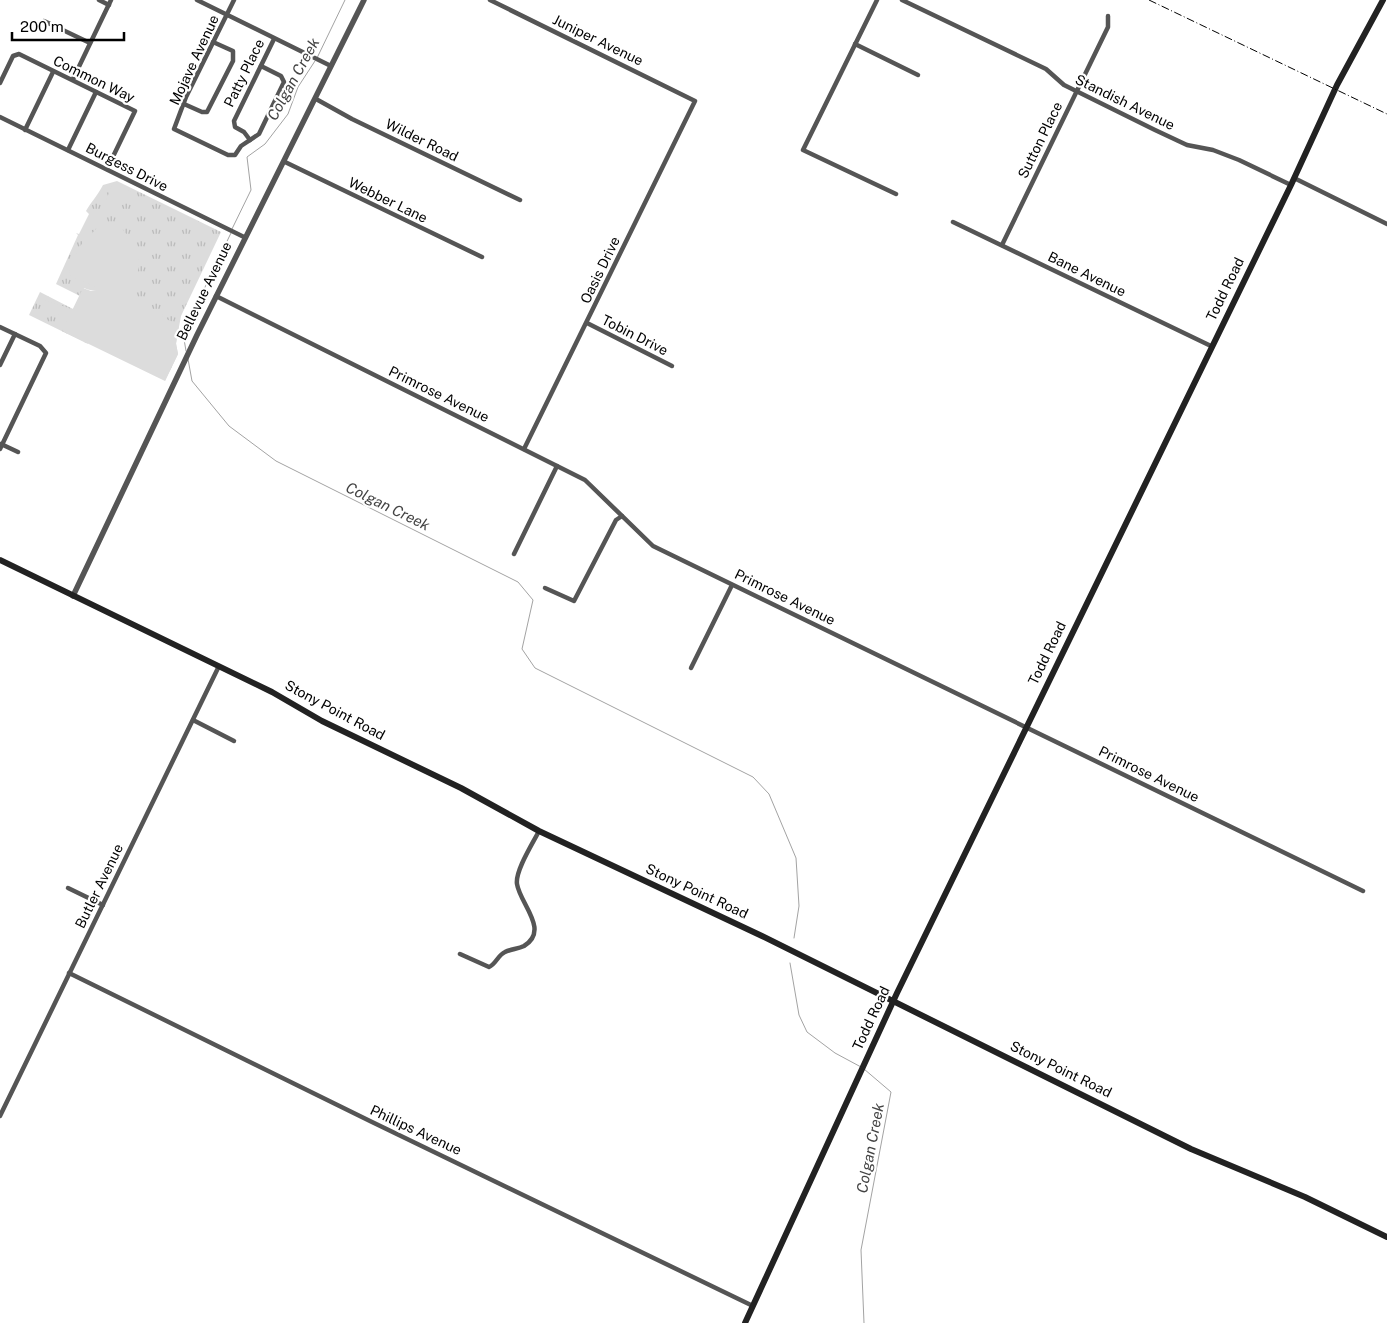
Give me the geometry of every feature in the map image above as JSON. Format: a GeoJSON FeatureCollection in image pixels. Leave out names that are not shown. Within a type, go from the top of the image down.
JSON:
{"type":"FeatureCollection","features":[{"type":"Feature","properties":{"kind":"main road","name":"Todd Road"},"geometry":{"type":"LineString","coordinates":[[745,1323],[893,1001],[1291,185],[1337,85],[1383,0]]}},
{"type":"Feature","properties":{"kind":"main road","name":"Stony Point Road"},"geometry":{"type":"LineString","coordinates":[[0,560],[282,697],[322,721],[461,788],[539,831],[762,936],[1191,1149],[1300,1195],[1387,1237]]}},
{"type":"Feature","properties":{"kind":"street"},"geometry":{"type":"LineString","coordinates":[[72,79],[110,2],[99,0]]}},
{"type":"Feature","properties":{"kind":"street"},"geometry":{"type":"LineString","coordinates":[[197,0],[331,66]]}},
{"type":"Feature","properties":{"kind":"street","name":"Mojave Avenue"},"geometry":{"type":"LineString","coordinates":[[234,0],[174,129],[230,156],[235,155],[250,140]]}},
{"type":"Feature","properties":{"kind":"street","name":"Bellevue Avenue"},"geometry":{"type":"LineString","coordinates":[[73,596],[244,237],[284,162],[364,0]]}},
{"type":"Feature","properties":{"kind":"street","name":"Juniper Avenue"},"geometry":{"type":"LineString","coordinates":[[490,0],[695,100]]}},
{"type":"Feature","properties":{"kind":"street"},"geometry":{"type":"LineString","coordinates":[[877,0],[804,150],[896,194]]}},
{"type":"Feature","properties":{"kind":"street","name":"Standish Avenue"},"geometry":{"type":"LineString","coordinates":[[902,0],[1046,69],[1064,85],[1187,145],[1213,150],[1239,160],[1291,185]]}},
{"type":"Feature","properties":{"kind":"street","name":"Sutton Place"},"geometry":{"type":"LineString","coordinates":[[1002,245],[1108,26],[1108,16]]}},
{"type":"Feature","properties":{"kind":"street"},"geometry":{"type":"LineString","coordinates":[[44,21],[90,43]]}},
{"type":"Feature","properties":{"kind":"street","name":"Patty Place"},"geometry":{"type":"LineString","coordinates":[[250,140],[235,127],[234,121],[274,39]]}},
{"type":"Feature","properties":{"kind":"street"},"geometry":{"type":"LineString","coordinates":[[184,104],[202,112],[207,112],[234,58],[233,51],[213,42]]}},
{"type":"Feature","properties":{"kind":"street"},"geometry":{"type":"LineString","coordinates":[[856,44],[918,74]]}},
{"type":"Feature","properties":{"kind":"street","name":"Common Way"},"geometry":{"type":"LineString","coordinates":[[0,84],[16,54],[72,79],[135,111],[107,169]]}},
{"type":"Feature","properties":{"kind":"street"},"geometry":{"type":"LineString","coordinates":[[250,140],[262,130],[284,82],[281,76],[261,66]]}},
{"type":"Feature","properties":{"kind":"street"},"geometry":{"type":"LineString","coordinates":[[25,130],[53,72]]}},
{"type":"Feature","properties":{"kind":"street"},"geometry":{"type":"LineString","coordinates":[[68,150],[96,92]]}},
{"type":"Feature","properties":{"kind":"street","name":"Wilder Road"},"geometry":{"type":"LineString","coordinates":[[316,98],[352,119],[520,200]]}},
{"type":"Feature","properties":{"kind":"street","name":"Oasis Drive"},"geometry":{"type":"LineString","coordinates":[[524,449],[695,100]]}},
{"type":"Feature","properties":{"kind":"street","name":"Burgess Drive"},"geometry":{"type":"LineString","coordinates":[[0,117],[244,237]]}},
{"type":"Feature","properties":{"kind":"street","name":"Webber Lane"},"geometry":{"type":"LineString","coordinates":[[284,162],[482,257]]}},
{"type":"Feature","properties":{"kind":"street"},"geometry":{"type":"LineString","coordinates":[[1294,178],[1387,224]]}},
{"type":"Feature","properties":{"kind":"street","name":"Bane Avenue"},"geometry":{"type":"LineString","coordinates":[[953,222],[1211,346]]}},
{"type":"Feature","properties":{"kind":"street","name":"Primrose Avenue"},"geometry":{"type":"LineString","coordinates":[[216,296],[585,480],[653,546],[1363,891]]}},
{"type":"Feature","properties":{"kind":"street","name":"Tobin Drive"},"geometry":{"type":"LineString","coordinates":[[587,323],[672,366]]}},
{"type":"Feature","properties":{"kind":"street"},"geometry":{"type":"LineString","coordinates":[[0,327],[40,346],[46,353],[1,446],[18,452]]}},
{"type":"Feature","properties":{"kind":"street"},"geometry":{"type":"LineString","coordinates":[[0,365],[15,334]]}},
{"type":"Feature","properties":{"kind":"street"},"geometry":{"type":"LineString","coordinates":[[514,554],[557,466]]}},
{"type":"Feature","properties":{"kind":"street"},"geometry":{"type":"LineString","coordinates":[[545,588],[574,600],[616,520],[622,516]]}},
{"type":"Feature","properties":{"kind":"street"},"geometry":{"type":"LineString","coordinates":[[691,668],[732,585]]}},
{"type":"Feature","properties":{"kind":"street","name":"Butler Avenue"},"geometry":{"type":"LineString","coordinates":[[0,1116],[219,666]]}},
{"type":"Feature","properties":{"kind":"street"},"geometry":{"type":"LineString","coordinates":[[193,720],[234,741]]}},
{"type":"Feature","properties":{"kind":"street"},"geometry":{"type":"LineString","coordinates":[[460,954],[488,967],[506,952],[519,948],[529,941],[534,930],[534,923],[520,893],[517,876],[539,831]]}},
{"type":"Feature","properties":{"kind":"street"},"geometry":{"type":"LineString","coordinates":[[68,888],[103,905]]}},
{"type":"Feature","properties":{"kind":"street","name":"Phillips Avenue"},"geometry":{"type":"LineString","coordinates":[[69,973],[753,1306]]}},
{"type":"Feature","properties":{"kind":"green space"},"geometry":{"type":"Polygon","coordinates":[[[117,181],[221,232],[181,316],[176,343],[178,354],[165,381],[156,314],[116,291],[114,294],[84,288],[80,296],[56,284],[78,235],[76,233],[79,234],[89,214],[86,211],[103,185],[117,181]]]}},
{"type":"Feature","properties":{"kind":"green space"},"geometry":{"type":"Polygon","coordinates":[[[116,185],[131,192],[121,206],[105,202],[112,186],[116,185]]]}},
{"type":"Feature","properties":{"kind":"green space"},"geometry":{"type":"Polygon","coordinates":[[[100,221],[123,230],[139,249],[138,273],[125,295],[163,314],[162,317],[179,325],[176,344],[178,354],[165,381],[62,331],[83,288],[91,291],[101,289],[71,276],[69,270],[80,246],[96,229],[100,221]]]}},
{"type":"Feature","properties":{"kind":"green space"},"geometry":{"type":"Polygon","coordinates":[[[40,292],[75,310],[88,344],[29,315],[40,292]]]}},
{"type":"Feature","properties":{"kind":"green space"},"geometry":{"type":"Polygon","coordinates":[[[45,300],[69,308],[71,311],[45,318],[45,300]]]}},
{"type":"Feature","properties":{"kind":"waterway","name":"Colgan Creek"},"geometry":{"type":"LineString","coordinates":[[317,58],[345,0]]}},
{"type":"Feature","properties":{"kind":"waterway","name":"Colgan Creek"},"geometry":{"type":"LineString","coordinates":[[232,229],[251,190],[247,157],[265,144],[288,114],[298,87],[315,61]]}},
{"type":"Feature","properties":{"kind":"waterway","name":"Colgan Creek"},"geometry":{"type":"LineString","coordinates":[[186,351],[183,333],[231,233]]}},
{"type":"Feature","properties":{"kind":"waterway","name":"Colgan Creek"},"geometry":{"type":"LineString","coordinates":[[188,359],[192,381],[229,426],[276,461],[518,582],[533,600],[522,649],[535,668],[753,777],[769,794],[796,858],[799,906],[794,938]]}},
{"type":"Feature","properties":{"kind":"waterway","name":"Colgan Creek"},"geometry":{"type":"LineString","coordinates":[[790,963],[799,1015],[807,1032],[835,1053],[861,1067]]}},
{"type":"Feature","properties":{"kind":"waterway","name":"Colgan Creek"},"geometry":{"type":"LineString","coordinates":[[864,1069],[891,1092],[861,1250],[864,1323]]}},
{"type":"Feature","properties":{"kind":"railway"},"geometry":{"type":"LineString","coordinates":[[1149,0],[1387,114]]}}]}
